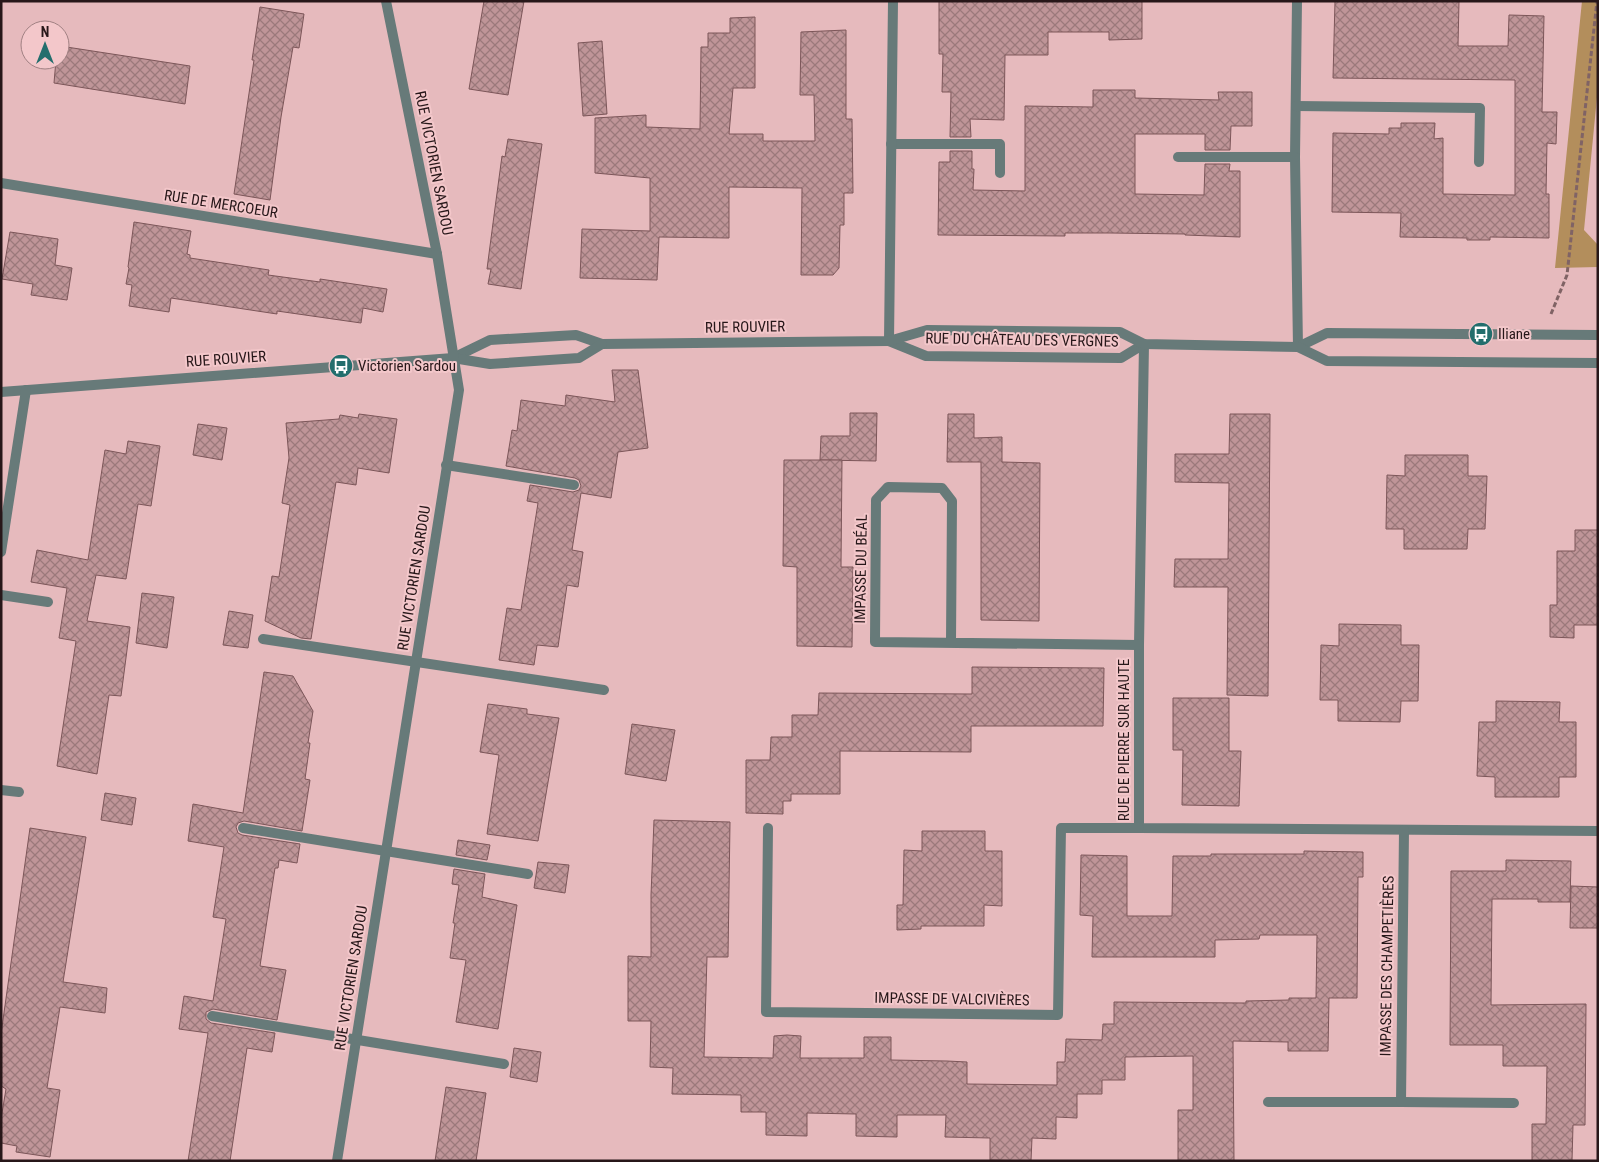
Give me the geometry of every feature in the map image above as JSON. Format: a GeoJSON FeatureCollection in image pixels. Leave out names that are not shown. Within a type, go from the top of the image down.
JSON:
{"type":"FeatureCollection","features":[{"type":"Feature","properties":{"kind":"street","name":"RUE VICTORIEN SARDOU"},"geometry":{"type":"LineString","coordinates":[[337,1161],[459,390],[437,254],[386,1]]}},
{"type":"Feature","properties":{"kind":"street"},"geometry":{"type":"LineString","coordinates":[[888,341],[893,1]]}},
{"type":"Feature","properties":{"kind":"street"},"geometry":{"type":"LineString","coordinates":[[1297,1],[1295,157],[1298,347]]}},
{"type":"Feature","properties":{"kind":"street"},"geometry":{"type":"LineString","coordinates":[[1296,106],[1480,108],[1479,162]]}},
{"type":"Feature","properties":{"kind":"street"},"geometry":{"type":"LineString","coordinates":[[891,144],[1000,144],[1000,173]]}},
{"type":"Feature","properties":{"kind":"street"},"geometry":{"type":"LineString","coordinates":[[1178,157],[1295,157]]}},
{"type":"Feature","properties":{"kind":"street","name":"RUE DE MERCOEUR"},"geometry":{"type":"LineString","coordinates":[[1,184],[437,254]]}},
{"type":"Feature","properties":{"kind":"street","name":"RUE DU CHÂTEAU DES VERGNES"},"geometry":{"type":"LineString","coordinates":[[888,341],[928,330],[1120,332],[1144,344],[1298,347],[1327,361],[1598,363]]}},
{"type":"Feature","properties":{"kind":"street","name":"RUE DU CHÂTEAU DES VERGNES"},"geometry":{"type":"LineString","coordinates":[[1298,347],[1327,333],[1598,335]]}},
{"type":"Feature","properties":{"kind":"street","name":"RUE ROUVIER"},"geometry":{"type":"LineString","coordinates":[[453,358],[490,340],[576,335],[602,344],[888,341]]}},
{"type":"Feature","properties":{"kind":"street","name":"RUE DU CHÂTEAU DES VERGNES"},"geometry":{"type":"LineString","coordinates":[[888,341],[926,356],[1122,358],[1144,344]]}},
{"type":"Feature","properties":{"kind":"street","name":"RUE ROUVIER"},"geometry":{"type":"LineString","coordinates":[[1,392],[453,358],[490,364],[580,358],[602,344]]}},
{"type":"Feature","properties":{"kind":"street","name":"RUE DE PIERRE SUR HAUTE"},"geometry":{"type":"LineString","coordinates":[[1144,344],[1138,828],[1598,831]]}},
{"type":"Feature","properties":{"kind":"street"},"geometry":{"type":"LineString","coordinates":[[1,552],[26,390]]}},
{"type":"Feature","properties":{"kind":"street"},"geometry":{"type":"LineString","coordinates":[[446,465],[574,485]]}},
{"type":"Feature","properties":{"kind":"street","name":"IMPASSE DU BÉAL"},"geometry":{"type":"LineString","coordinates":[[952,642],[952,501],[942,488],[888,487],[876,500],[875,642],[1139,645]]}},
{"type":"Feature","properties":{"kind":"street"},"geometry":{"type":"LineString","coordinates":[[1,595],[48,602]]}},
{"type":"Feature","properties":{"kind":"street"},"geometry":{"type":"LineString","coordinates":[[264,639],[604,690]]}},
{"type":"Feature","properties":{"kind":"street"},"geometry":{"type":"LineString","coordinates":[[1,790],[19,792]]}},
{"type":"Feature","properties":{"kind":"street"},"geometry":{"type":"LineString","coordinates":[[243,828],[528,874]]}},
{"type":"Feature","properties":{"kind":"street","name":"IMPASSE DE VALCIVIÈRES"},"geometry":{"type":"LineString","coordinates":[[768,828],[766,1012],[1058,1015],[1061,828],[1138,828]]}},
{"type":"Feature","properties":{"kind":"street","name":"IMPASSE DES CHAMPETIÈRES"},"geometry":{"type":"LineString","coordinates":[[1401,1102],[1404,830]]}},
{"type":"Feature","properties":{"kind":"street"},"geometry":{"type":"LineString","coordinates":[[212,1016],[504,1064]]}},
{"type":"Feature","properties":{"kind":"street"},"geometry":{"type":"LineString","coordinates":[[1268,1102],[1514,1104]]}},
{"type":"Feature","properties":{"kind":"path"},"geometry":{"type":"LineString","coordinates":[[1548,334],[1551,312],[1567,275],[1597,1]]}},
{"type":"Feature","properties":{"kind":"shaded area"},"geometry":{"type":"Polygon","coordinates":[[[1582,1],[1598,1],[1598,87],[1584,230],[1598,245],[1598,267],[1555,268],[1582,1]]]}},
{"type":"Feature","properties":{"kind":"building"},"geometry":{"type":"Polygon","coordinates":[[[484,1],[524,1],[508,95],[469,89],[484,1]]]}},
{"type":"Feature","properties":{"kind":"building"},"geometry":{"type":"Polygon","coordinates":[[[939,1],[1142,1],[1142,39],[1109,40],[1109,32],[1048,32],[1048,55],[1005,55],[1004,120],[970,119],[971,137],[950,137],[951,92],[942,92],[943,54],[939,54],[939,1]]]}},
{"type":"Feature","properties":{"kind":"building"},"geometry":{"type":"Polygon","coordinates":[[[1335,1],[1459,1],[1458,46],[1508,46],[1509,15],[1544,16],[1542,112],[1557,112],[1556,144],[1547,143],[1546,194],[1549,194],[1549,238],[1490,237],[1490,240],[1467,240],[1467,238],[1400,237],[1401,213],[1332,212],[1333,133],[1389,134],[1389,128],[1401,128],[1401,123],[1435,123],[1434,139],[1443,138],[1443,194],[1515,195],[1515,80],[1333,78],[1335,1]]]}},
{"type":"Feature","properties":{"kind":"building"},"geometry":{"type":"Polygon","coordinates":[[[260,7],[304,14],[299,48],[293,47],[270,200],[234,194],[260,7]]]}},
{"type":"Feature","properties":{"kind":"building"},"geometry":{"type":"Polygon","coordinates":[[[755,17],[755,88],[733,88],[729,134],[763,134],[763,141],[815,141],[814,95],[800,95],[801,32],[846,30],[846,119],[852,119],[853,193],[844,193],[844,225],[840,225],[839,268],[833,275],[801,275],[802,188],[729,187],[729,238],[659,237],[657,280],[580,278],[582,229],[650,231],[650,178],[595,173],[595,118],[646,115],[646,127],[700,129],[701,47],[708,47],[708,33],[730,33],[730,18],[755,17]]]}},
{"type":"Feature","properties":{"kind":"building"},"geometry":{"type":"Polygon","coordinates":[[[602,41],[607,114],[583,116],[578,43],[602,41]]]}},
{"type":"Feature","properties":{"kind":"building"},"geometry":{"type":"Polygon","coordinates":[[[70,48],[190,66],[185,104],[54,83],[55,70],[70,70],[70,48]]]}},
{"type":"Feature","properties":{"kind":"building"},"geometry":{"type":"Polygon","coordinates":[[[1093,90],[1135,90],[1135,98],[1219,100],[1218,92],[1252,92],[1252,126],[1231,126],[1230,150],[1205,150],[1205,134],[1135,134],[1135,194],[1204,195],[1205,164],[1230,164],[1229,171],[1240,171],[1240,237],[1110,233],[1065,233],[1065,236],[938,235],[939,162],[950,162],[950,151],[972,151],[972,169],[974,169],[973,190],[1025,191],[1025,106],[1093,107],[1093,90]]]}},
{"type":"Feature","properties":{"kind":"building"},"geometry":{"type":"Polygon","coordinates":[[[508,139],[542,144],[521,289],[488,284],[491,269],[487,269],[502,156],[505,157],[508,139]]]}},
{"type":"Feature","properties":{"kind":"building"},"geometry":{"type":"Polygon","coordinates":[[[134,222],[191,231],[187,254],[190,255],[190,258],[269,270],[268,275],[320,282],[320,279],[387,289],[383,312],[363,308],[361,323],[277,311],[277,314],[171,298],[169,312],[129,306],[132,285],[126,284],[134,222]]]}},
{"type":"Feature","properties":{"kind":"building"},"geometry":{"type":"Polygon","coordinates":[[[10,232],[58,239],[55,265],[72,268],[67,300],[31,295],[33,284],[2,279],[10,232]]]}},
{"type":"Feature","properties":{"kind":"building"},"geometry":{"type":"Polygon","coordinates":[[[612,370],[638,370],[648,448],[618,452],[611,498],[581,493],[572,550],[583,552],[578,587],[567,585],[558,647],[537,645],[534,665],[499,660],[507,608],[521,610],[538,503],[527,501],[530,485],[573,492],[579,490],[581,486],[579,480],[575,478],[506,466],[512,430],[517,431],[521,400],[565,406],[566,395],[615,402],[612,370]]]}},
{"type":"Feature","properties":{"kind":"building"},"geometry":{"type":"Polygon","coordinates":[[[850,413],[877,413],[876,461],[820,460],[821,436],[850,436],[850,413]]]}},
{"type":"Feature","properties":{"kind":"building"},"geometry":{"type":"Polygon","coordinates":[[[359,414],[397,419],[389,473],[358,468],[356,485],[336,482],[311,639],[301,638],[265,621],[272,576],[279,577],[290,505],[282,503],[289,458],[286,423],[339,419],[340,415],[358,418],[359,414]]]}},
{"type":"Feature","properties":{"kind":"building"},"geometry":{"type":"Polygon","coordinates":[[[948,414],[974,414],[974,438],[1002,437],[1002,462],[1040,463],[1039,621],[981,620],[981,462],[947,462],[948,414]]]}},
{"type":"Feature","properties":{"kind":"building"},"geometry":{"type":"Polygon","coordinates":[[[1230,414],[1270,414],[1268,696],[1227,695],[1228,587],[1174,587],[1175,559],[1228,559],[1229,483],[1175,482],[1175,454],[1229,454],[1230,414]]]}},
{"type":"Feature","properties":{"kind":"building"},"geometry":{"type":"Polygon","coordinates":[[[198,424],[227,428],[222,460],[193,455],[198,424]]]}},
{"type":"Feature","properties":{"kind":"building"},"geometry":{"type":"Polygon","coordinates":[[[128,441],[160,446],[151,506],[138,504],[126,579],[96,575],[87,621],[130,627],[121,696],[109,695],[97,774],[57,766],[76,641],[59,638],[67,588],[31,582],[37,550],[88,560],[105,450],[126,454],[128,441]]]}},
{"type":"Feature","properties":{"kind":"building"},"geometry":{"type":"Polygon","coordinates":[[[1405,455],[1468,455],[1468,476],[1487,476],[1485,529],[1468,529],[1467,549],[1404,549],[1404,529],[1386,529],[1387,475],[1405,476],[1405,455]]]}},
{"type":"Feature","properties":{"kind":"building"},"geometry":{"type":"Polygon","coordinates":[[[784,460],[842,460],[841,567],[853,567],[852,647],[797,646],[797,567],[783,566],[784,460]]]}},
{"type":"Feature","properties":{"kind":"building"},"geometry":{"type":"Polygon","coordinates":[[[1575,530],[1598,530],[1598,625],[1574,625],[1574,638],[1550,637],[1550,605],[1557,605],[1557,551],[1575,551],[1575,530]]]}},
{"type":"Feature","properties":{"kind":"building"},"geometry":{"type":"Polygon","coordinates":[[[142,593],[174,597],[167,648],[136,643],[142,593]]]}},
{"type":"Feature","properties":{"kind":"building"},"geometry":{"type":"Polygon","coordinates":[[[229,611],[253,615],[248,648],[223,645],[229,611]]]}},
{"type":"Feature","properties":{"kind":"building"},"geometry":{"type":"Polygon","coordinates":[[[1339,624],[1401,625],[1401,645],[1419,645],[1418,701],[1401,701],[1400,722],[1338,721],[1338,700],[1320,700],[1321,645],[1339,646],[1339,624]]]}},
{"type":"Feature","properties":{"kind":"building"},"geometry":{"type":"Polygon","coordinates":[[[972,667],[1104,668],[1103,726],[971,726],[971,752],[840,751],[840,794],[791,794],[791,801],[783,801],[783,814],[746,813],[746,760],[770,760],[771,737],[792,737],[792,715],[818,715],[819,693],[972,694],[972,667]]]}},
{"type":"Feature","properties":{"kind":"building"},"geometry":{"type":"Polygon","coordinates":[[[264,672],[293,676],[313,711],[305,779],[310,780],[302,831],[244,821],[238,823],[236,827],[238,833],[242,835],[300,844],[297,863],[279,860],[278,868],[275,868],[260,966],[286,970],[277,1020],[213,1009],[206,1012],[206,1019],[211,1023],[275,1033],[272,1052],[247,1048],[230,1161],[188,1161],[208,1033],[179,1029],[184,996],[213,1001],[226,919],[213,917],[224,847],[188,841],[193,804],[243,813],[264,672]]]}},
{"type":"Feature","properties":{"kind":"building"},"geometry":{"type":"Polygon","coordinates":[[[1173,698],[1229,698],[1229,751],[1241,751],[1239,806],[1182,805],[1183,750],[1173,750],[1173,698]]]}},
{"type":"Feature","properties":{"kind":"building"},"geometry":{"type":"Polygon","coordinates":[[[1496,701],[1560,702],[1559,722],[1576,722],[1576,777],[1559,777],[1559,797],[1495,797],[1495,777],[1477,776],[1479,722],[1496,722],[1496,701]]]}},
{"type":"Feature","properties":{"kind":"building"},"geometry":{"type":"Polygon","coordinates":[[[488,704],[527,709],[527,714],[559,718],[538,841],[487,834],[499,755],[480,752],[488,704]]]}},
{"type":"Feature","properties":{"kind":"building"},"geometry":{"type":"Polygon","coordinates":[[[632,724],[675,730],[666,781],[625,774],[632,724]]]}},
{"type":"Feature","properties":{"kind":"building"},"geometry":{"type":"Polygon","coordinates":[[[105,793],[136,798],[132,825],[101,820],[105,793]]]}},
{"type":"Feature","properties":{"kind":"building"},"geometry":{"type":"Polygon","coordinates":[[[654,820],[730,822],[728,957],[707,957],[704,1057],[773,1058],[774,1036],[787,1035],[801,1036],[800,1058],[864,1058],[864,1037],[891,1037],[891,1060],[967,1062],[967,1084],[1057,1085],[1057,1062],[1065,1062],[1066,1039],[1102,1040],[1103,1024],[1114,1024],[1114,1002],[1246,1003],[1246,1001],[1316,998],[1317,935],[1260,935],[1259,939],[1215,940],[1215,957],[1092,957],[1093,916],[1080,915],[1081,855],[1127,856],[1127,916],[1172,916],[1173,856],[1304,854],[1304,851],[1363,852],[1363,877],[1358,877],[1357,998],[1329,998],[1328,1051],[1288,1051],[1288,1042],[1233,1041],[1234,1161],[1178,1161],[1178,1110],[1193,1110],[1193,1056],[1125,1057],[1125,1080],[1102,1080],[1102,1094],[1077,1094],[1077,1118],[1056,1117],[1056,1139],[1032,1138],[1031,1161],[990,1160],[990,1138],[945,1137],[946,1115],[897,1115],[897,1137],[856,1136],[856,1114],[807,1113],[807,1136],[766,1135],[766,1112],[741,1112],[741,1095],[672,1094],[673,1068],[650,1067],[651,1021],[628,1021],[628,956],[651,957],[654,820]]]}},
{"type":"Feature","properties":{"kind":"building"},"geometry":{"type":"Polygon","coordinates":[[[30,828],[86,837],[63,982],[107,988],[105,1013],[60,1007],[47,1088],[60,1090],[50,1157],[16,1152],[17,1146],[1,1143],[1,1119],[6,1089],[1,1086],[1,1034],[30,828]]]}},
{"type":"Feature","properties":{"kind":"building"},"geometry":{"type":"Polygon","coordinates":[[[922,831],[985,831],[985,851],[1002,851],[1002,906],[984,905],[984,926],[921,926],[921,929],[897,930],[897,905],[903,905],[904,850],[922,851],[922,831]]]}},
{"type":"Feature","properties":{"kind":"building"},"geometry":{"type":"Polygon","coordinates":[[[458,840],[490,845],[487,860],[456,855],[458,840]]]}},
{"type":"Feature","properties":{"kind":"building"},"geometry":{"type":"Polygon","coordinates":[[[1506,860],[1571,861],[1570,902],[1538,902],[1538,899],[1492,899],[1491,1005],[1586,1004],[1585,1125],[1573,1125],[1572,1161],[1532,1161],[1532,1124],[1546,1124],[1547,1066],[1503,1066],[1503,1045],[1450,1045],[1451,871],[1506,871],[1506,860]]]}},
{"type":"Feature","properties":{"kind":"building"},"geometry":{"type":"Polygon","coordinates":[[[538,862],[569,865],[565,893],[534,888],[538,862]]]}},
{"type":"Feature","properties":{"kind":"building"},"geometry":{"type":"Polygon","coordinates":[[[454,869],[485,874],[482,897],[517,905],[498,1029],[456,1022],[466,960],[450,958],[459,885],[452,884],[454,869]]]}},
{"type":"Feature","properties":{"kind":"building"},"geometry":{"type":"Polygon","coordinates":[[[1571,886],[1598,887],[1598,928],[1570,928],[1571,886]]]}},
{"type":"Feature","properties":{"kind":"building"},"geometry":{"type":"Polygon","coordinates":[[[514,1048],[541,1052],[537,1082],[510,1077],[514,1048]]]}},
{"type":"Feature","properties":{"kind":"building"},"geometry":{"type":"Polygon","coordinates":[[[446,1087],[486,1093],[476,1161],[435,1161],[446,1087]]]}},
{"type":"Feature","properties":{"kind":"place","name":"Iliane"},"geometry":{"type":"Point","coordinates":[1481,334]}},
{"type":"Feature","properties":{"kind":"place","name":"Victorien Sardou"},"geometry":{"type":"Point","coordinates":[341,366]}}]}
